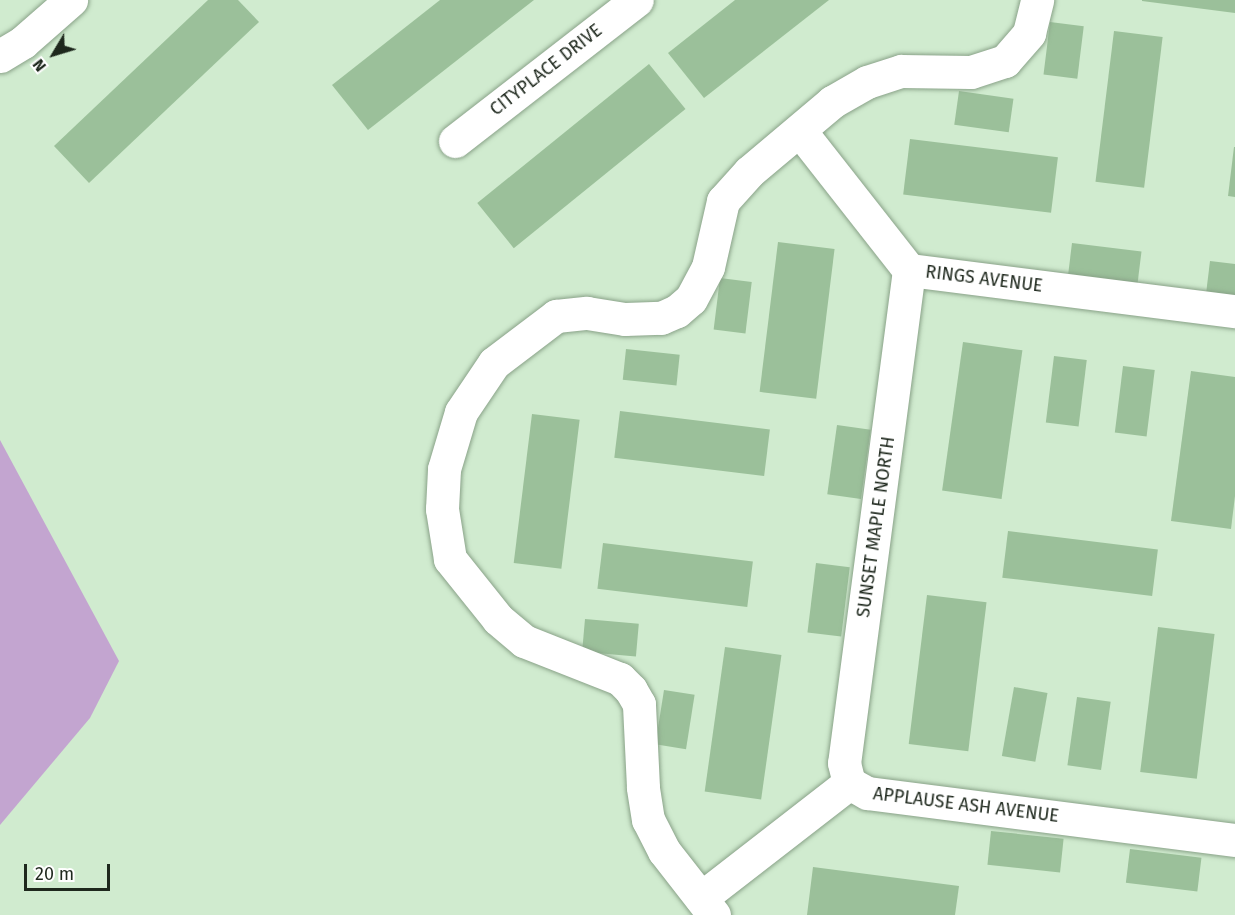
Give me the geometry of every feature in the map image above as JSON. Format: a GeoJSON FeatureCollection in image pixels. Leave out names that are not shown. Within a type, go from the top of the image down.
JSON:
{"type":"FeatureCollection","features":[{"type":"Feature","properties":{"kind":"street"},"geometry":{"type":"LineString","coordinates":[[0,56],[23,42],[71,0]]}},
{"type":"Feature","properties":{"kind":"street"},"geometry":{"type":"LineString","coordinates":[[708,906],[664,851],[648,820],[643,787],[639,704],[631,690],[620,679],[524,641],[498,619],[450,559],[442,509],[444,469],[461,412],[494,363],[556,316],[587,313],[643,319],[661,318],[676,311],[691,299],[708,267],[723,201],[749,172],[832,102],[867,82],[901,71],[970,72],[1005,61],[1029,33],[1037,0]]}},
{"type":"Feature","properties":{"kind":"street","name":"CITYPLACE DRIVE"},"geometry":{"type":"LineString","coordinates":[[454,141],[622,5]]}},
{"type":"Feature","properties":{"kind":"street","name":"RINGS AVENUE"},"geometry":{"type":"LineString","coordinates":[[800,131],[909,270],[1235,311]]}},
{"type":"Feature","properties":{"kind":"street","name":"SUNSET MAPLE NORTH"},"geometry":{"type":"LineString","coordinates":[[849,783],[844,763],[909,270]]}},
{"type":"Feature","properties":{"kind":"street","name":"APPLAUSE ASH AVENUE"},"geometry":{"type":"LineString","coordinates":[[708,906],[849,783],[867,793],[1235,840]]}},
{"type":"Feature","properties":{"kind":"shaded area"},"geometry":{"type":"Polygon","coordinates":[[[0,440],[119,661],[90,718],[0,825],[0,440]]]}},
{"type":"Feature","properties":{"kind":"building"},"geometry":{"type":"Polygon","coordinates":[[[208,0],[238,0],[259,22],[89,183],[54,146],[208,0]]]}},
{"type":"Feature","properties":{"kind":"building"},"geometry":{"type":"Polygon","coordinates":[[[440,0],[534,0],[368,130],[332,85],[440,0]]]}},
{"type":"Feature","properties":{"kind":"building"},"geometry":{"type":"Polygon","coordinates":[[[735,0],[829,0],[704,98],[668,53],[735,0]]]}},
{"type":"Feature","properties":{"kind":"building"},"geometry":{"type":"Polygon","coordinates":[[[1235,0],[1235,13],[1142,1],[1235,0]]]}},
{"type":"Feature","properties":{"kind":"building"},"geometry":{"type":"Polygon","coordinates":[[[1050,22],[1084,26],[1077,79],[1044,75],[1050,22]]]}},
{"type":"Feature","properties":{"kind":"building"},"geometry":{"type":"Polygon","coordinates":[[[1114,31],[1163,37],[1144,188],[1095,182],[1114,31]]]}},
{"type":"Feature","properties":{"kind":"building"},"geometry":{"type":"Polygon","coordinates":[[[649,64],[686,109],[514,248],[477,203],[649,64]]]}},
{"type":"Feature","properties":{"kind":"building"},"geometry":{"type":"Polygon","coordinates":[[[959,91],[1013,99],[1009,132],[954,125],[959,91]]]}},
{"type":"Feature","properties":{"kind":"building"},"geometry":{"type":"Polygon","coordinates":[[[910,139],[1058,157],[1051,213],[903,195],[910,139]]]}},
{"type":"Feature","properties":{"kind":"building"},"geometry":{"type":"Polygon","coordinates":[[[1235,147],[1235,197],[1228,196],[1235,147]]]}},
{"type":"Feature","properties":{"kind":"building"},"geometry":{"type":"Polygon","coordinates":[[[778,242],[835,249],[816,399],[760,392],[778,242]]]}},
{"type":"Feature","properties":{"kind":"building"},"geometry":{"type":"Polygon","coordinates":[[[1072,243],[1141,252],[1137,284],[1068,276],[1072,243]]]}},
{"type":"Feature","properties":{"kind":"building"},"geometry":{"type":"Polygon","coordinates":[[[1210,261],[1235,264],[1235,298],[1206,294],[1210,261]]]}},
{"type":"Feature","properties":{"kind":"building"},"geometry":{"type":"Polygon","coordinates":[[[720,278],[752,282],[745,334],[714,330],[720,278]]]}},
{"type":"Feature","properties":{"kind":"building"},"geometry":{"type":"Polygon","coordinates":[[[963,342],[1022,350],[1002,499],[942,491],[963,342]]]}},
{"type":"Feature","properties":{"kind":"building"},"geometry":{"type":"Polygon","coordinates":[[[626,349],[680,355],[676,385],[623,380],[626,349]]]}},
{"type":"Feature","properties":{"kind":"building"},"geometry":{"type":"Polygon","coordinates":[[[1054,356],[1087,360],[1079,427],[1046,423],[1054,356]]]}},
{"type":"Feature","properties":{"kind":"building"},"geometry":{"type":"Polygon","coordinates":[[[1123,366],[1155,370],[1147,436],[1115,433],[1123,366]]]}},
{"type":"Feature","properties":{"kind":"building"},"geometry":{"type":"Polygon","coordinates":[[[1191,371],[1235,377],[1235,496],[1231,529],[1171,521],[1191,371]]]}},
{"type":"Feature","properties":{"kind":"building"},"geometry":{"type":"Polygon","coordinates":[[[620,411],[770,429],[764,476],[614,458],[620,411]]]}},
{"type":"Feature","properties":{"kind":"building"},"geometry":{"type":"Polygon","coordinates":[[[532,414],[580,420],[561,569],[514,563],[532,414]]]}},
{"type":"Feature","properties":{"kind":"building"},"geometry":{"type":"Polygon","coordinates":[[[837,425],[871,430],[861,499],[827,494],[837,425]]]}},
{"type":"Feature","properties":{"kind":"building"},"geometry":{"type":"Polygon","coordinates":[[[1008,531],[1158,549],[1152,596],[1002,578],[1008,531]]]}},
{"type":"Feature","properties":{"kind":"building"},"geometry":{"type":"Polygon","coordinates":[[[603,543],[753,561],[747,607],[597,589],[603,543]]]}},
{"type":"Feature","properties":{"kind":"building"},"geometry":{"type":"Polygon","coordinates":[[[816,563],[850,567],[841,637],[807,632],[816,563]]]}},
{"type":"Feature","properties":{"kind":"building"},"geometry":{"type":"Polygon","coordinates":[[[927,595],[987,602],[968,751],[909,744],[927,595]]]}},
{"type":"Feature","properties":{"kind":"building"},"geometry":{"type":"Polygon","coordinates":[[[585,619],[639,624],[636,657],[582,652],[585,619]]]}},
{"type":"Feature","properties":{"kind":"building"},"geometry":{"type":"Polygon","coordinates":[[[1158,627],[1215,634],[1197,779],[1140,772],[1158,627]]]}},
{"type":"Feature","properties":{"kind":"building"},"geometry":{"type":"Polygon","coordinates":[[[725,647],[781,655],[761,800],[705,792],[725,647]]]}},
{"type":"Feature","properties":{"kind":"building"},"geometry":{"type":"Polygon","coordinates":[[[1014,687],[1047,693],[1035,762],[1002,756],[1014,687]]]}},
{"type":"Feature","properties":{"kind":"building"},"geometry":{"type":"Polygon","coordinates":[[[664,690],[695,695],[686,749],[655,744],[664,690]]]}},
{"type":"Feature","properties":{"kind":"building"},"geometry":{"type":"Polygon","coordinates":[[[1077,697],[1111,702],[1101,770],[1067,765],[1077,697]]]}},
{"type":"Feature","properties":{"kind":"building"},"geometry":{"type":"Polygon","coordinates":[[[991,831],[1064,839],[1060,872],[987,865],[991,831]]]}},
{"type":"Feature","properties":{"kind":"building"},"geometry":{"type":"Polygon","coordinates":[[[1130,849],[1201,858],[1197,892],[1126,883],[1130,849]]]}},
{"type":"Feature","properties":{"kind":"building"},"geometry":{"type":"Polygon","coordinates":[[[813,867],[959,886],[955,915],[807,915],[813,867]]]}}]}
